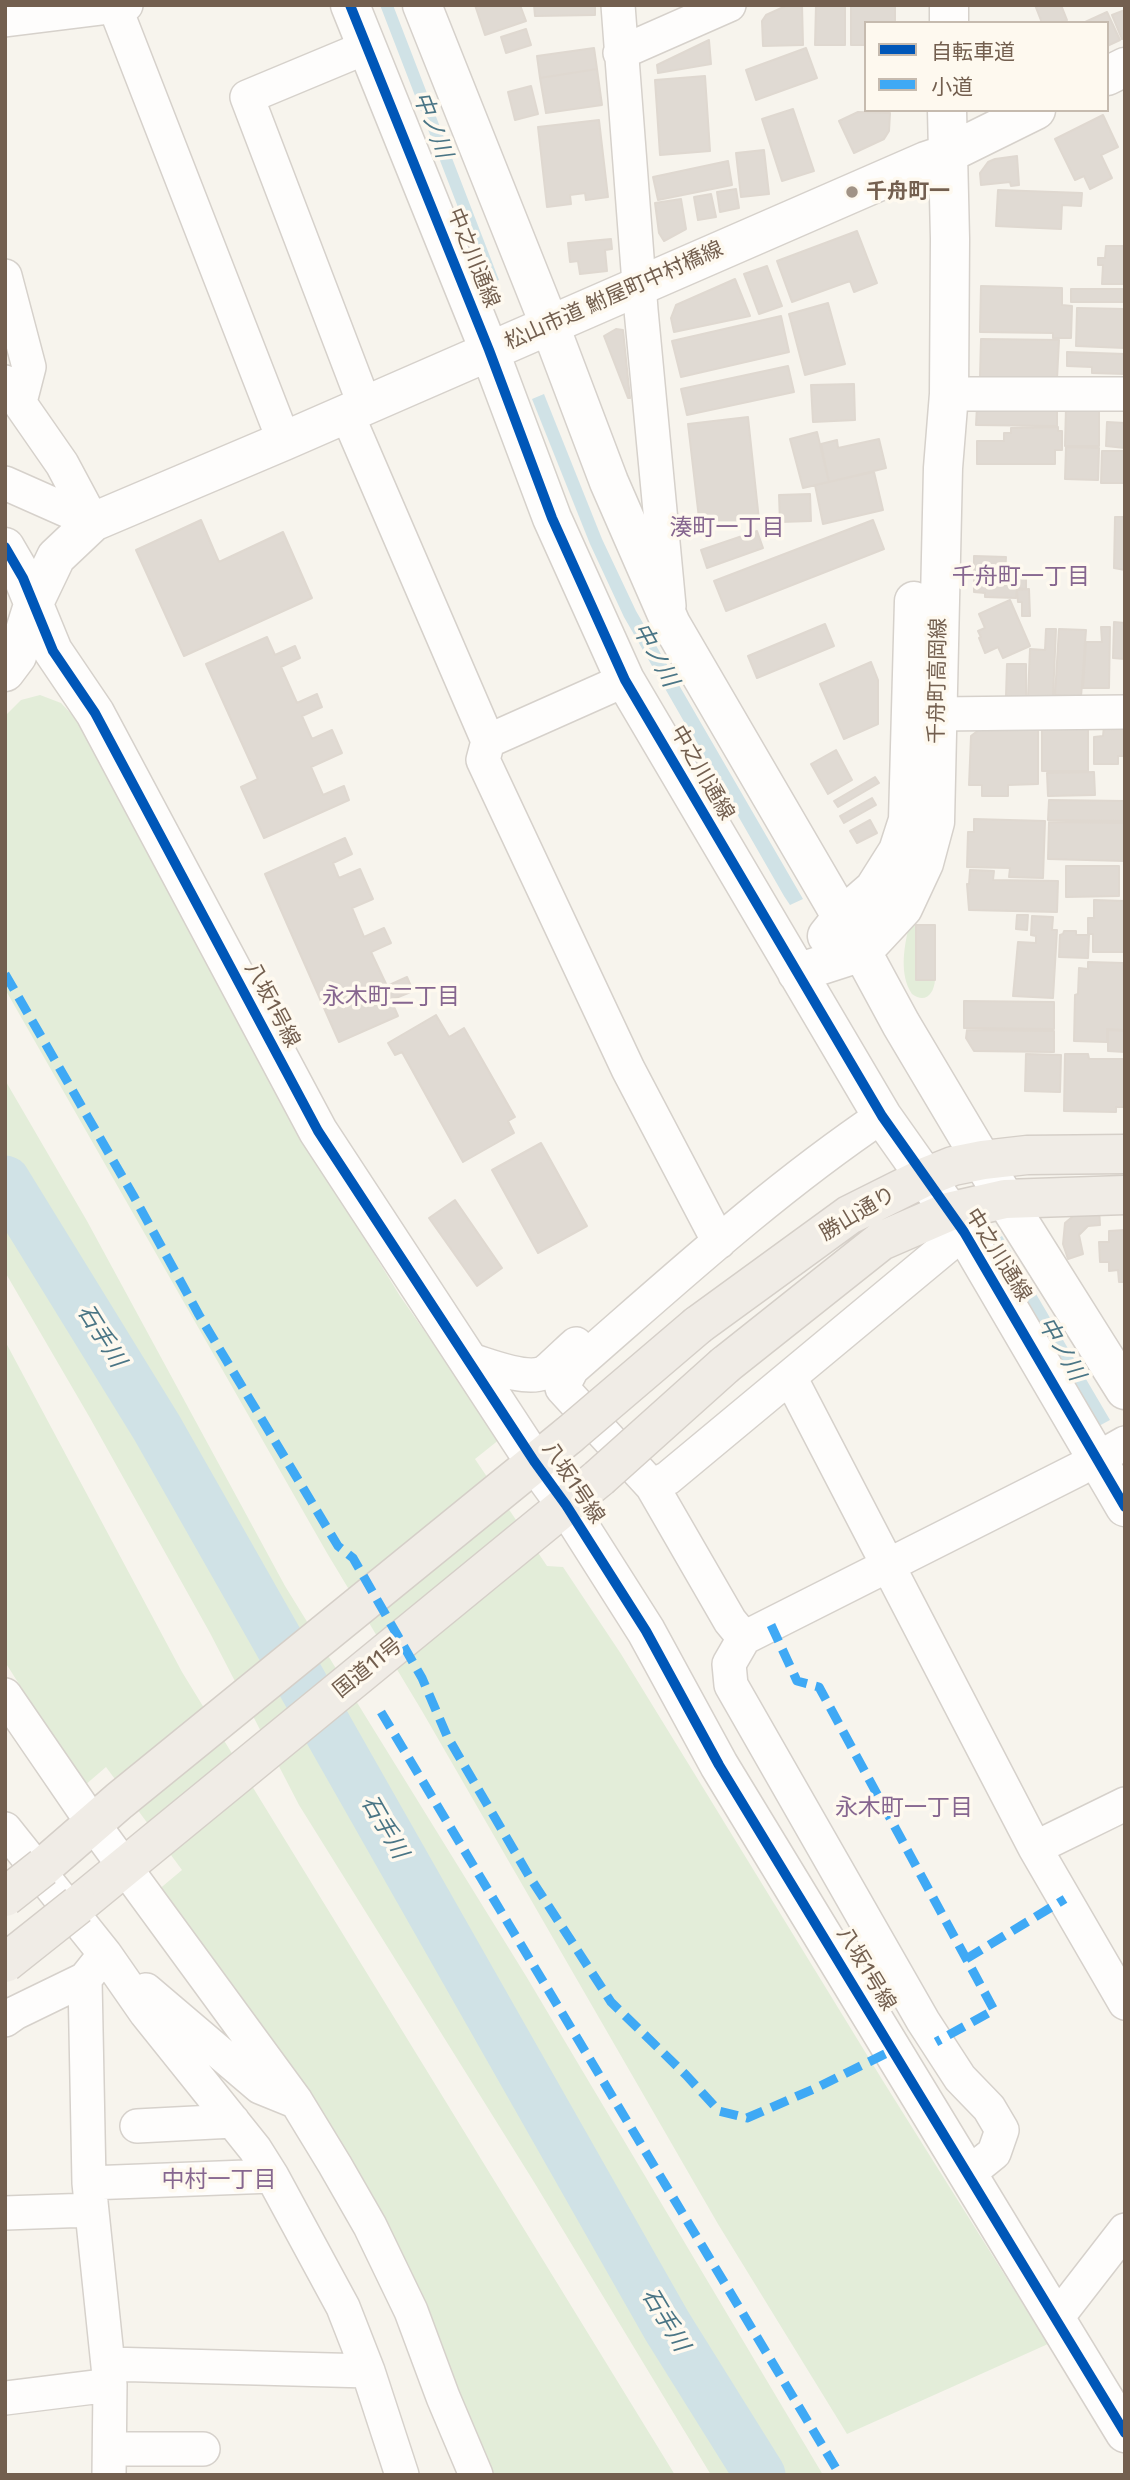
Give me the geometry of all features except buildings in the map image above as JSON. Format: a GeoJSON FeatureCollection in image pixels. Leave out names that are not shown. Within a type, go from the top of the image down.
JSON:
{"type":"FeatureCollection","features":[{"type":"Feature","properties":{"kind":"highway","name":"勝山通り"},"geometry":{"type":"LineString","coordinates":[[526,1468],[569,1435],[698,1325],[849,1215],[953,1166],[1027,1155],[1125,1154]]}},
{"type":"Feature","properties":{"kind":"highway","name":"勝山通り"},"geometry":{"type":"LineString","coordinates":[[725,1366],[881,1241],[956,1222],[1005,1199],[1125,1195]]}},
{"type":"Feature","properties":{"kind":"highway","name":"国道11号"},"geometry":{"type":"LineString","coordinates":[[5,1963],[558,1512],[725,1366]]}},
{"type":"Feature","properties":{"kind":"highway"},"geometry":{"type":"LineString","coordinates":[[5,1897],[526,1468]]}},
{"type":"Feature","properties":{"kind":"street","name":"中之川通線"},"geometry":{"type":"LineString","coordinates":[[350,5],[489,350],[552,518],[625,680],[882,1116],[1111,1451],[1125,1507]]}},
{"type":"Feature","properties":{"kind":"street","name":"中之川通線"},"geometry":{"type":"LineString","coordinates":[[422,5],[609,482],[671,624],[842,917],[901,1024],[1005,1199],[1125,1390]]}},
{"type":"Feature","properties":{"kind":"street"},"geometry":{"type":"LineString","coordinates":[[618,5],[639,285],[671,624]]}},
{"type":"Feature","properties":{"kind":"street"},"geometry":{"type":"LineString","coordinates":[[620,53],[729,5]]}},
{"type":"Feature","properties":{"kind":"street"},"geometry":{"type":"LineString","coordinates":[[5,20],[121,6],[284,441]]}},
{"type":"Feature","properties":{"kind":"street"},"geometry":{"type":"LineString","coordinates":[[366,47],[247,97],[356,410],[488,741],[483,760],[628,1069],[719,1242]]}},
{"type":"Feature","properties":{"kind":"street"},"geometry":{"type":"LineString","coordinates":[[1109,75],[1125,67]]}},
{"type":"Feature","properties":{"kind":"street","name":"千舟町高岡線"},"geometry":{"type":"LineString","coordinates":[[797,973],[842,917],[874,889],[898,851],[908,820],[924,714],[943,468],[937,394],[950,239],[926,112]]}},
{"type":"Feature","properties":{"kind":"street","name":"千舟町高岡線"},"geometry":{"type":"LineString","coordinates":[[936,158],[947,112]]}},
{"type":"Feature","properties":{"kind":"street","name":"松山市道 鮒屋町中村橋線"},"geometry":{"type":"LineString","coordinates":[[5,672],[17,656],[33,605],[56,557],[93,522],[936,158],[1032,112]]}},
{"type":"Feature","properties":{"kind":"street"},"geometry":{"type":"LineString","coordinates":[[5,276],[29,368],[13,392],[62,464],[93,522]]}},
{"type":"Feature","properties":{"kind":"street"},"geometry":{"type":"LineString","coordinates":[[937,394],[1125,394]]}},
{"type":"Feature","properties":{"kind":"street"},"geometry":{"type":"LineString","coordinates":[[5,483],[93,522]]}},
{"type":"Feature","properties":{"kind":"street","name":"八坂1号線"},"geometry":{"type":"LineString","coordinates":[[5,547],[23,578],[53,652],[95,713],[318,1131],[467,1359],[526,1468],[646,1631],[719,1765],[1125,2433]]}},
{"type":"Feature","properties":{"kind":"street"},"geometry":{"type":"LineString","coordinates":[[488,741],[625,680]]}},
{"type":"Feature","properties":{"kind":"street"},"geometry":{"type":"LineString","coordinates":[[924,714],[1125,712]]}},
{"type":"Feature","properties":{"kind":"street","name":"千舟町高岡線"},"geometry":{"type":"LineString","coordinates":[[797,973],[862,952],[903,908],[924,863],[935,822],[924,714]]}},
{"type":"Feature","properties":{"kind":"street"},"geometry":{"type":"LineString","coordinates":[[744,1638],[730,1621],[652,1486],[562,1388],[572,1369],[719,1242],[844,1142],[882,1116]]}},
{"type":"Feature","properties":{"kind":"street"},"geometry":{"type":"LineString","coordinates":[[652,1486],[668,1478],[790,1377],[956,1222]]}},
{"type":"Feature","properties":{"kind":"street"},"geometry":{"type":"LineString","coordinates":[[467,1359],[530,1376],[545,1373],[556,1360],[587,1335],[615,1332]]}},
{"type":"Feature","properties":{"kind":"street"},"geometry":{"type":"LineString","coordinates":[[790,1377],[1035,1848],[1125,2003]]}},
{"type":"Feature","properties":{"kind":"street"},"geometry":{"type":"LineString","coordinates":[[968,2174],[994,2153],[1002,2130],[989,2108],[960,2078],[923,2021],[731,1685],[729,1664],[744,1638],[1111,1451]]}},
{"type":"Feature","properties":{"kind":"street"},"geometry":{"type":"LineString","coordinates":[[5,1695],[106,1813],[296,2101],[370,2226],[411,2311],[476,2475]]}},
{"type":"Feature","properties":{"kind":"street"},"geometry":{"type":"LineString","coordinates":[[1035,1848],[1125,1804]]}},
{"type":"Feature","properties":{"kind":"street"},"geometry":{"type":"LineString","coordinates":[[5,1829],[95,1966],[146,2013],[256,2149],[343,2307],[368,2371],[402,2475]]}},
{"type":"Feature","properties":{"kind":"street"},"geometry":{"type":"LineString","coordinates":[[95,1966],[260,2087],[296,2101]]}},
{"type":"Feature","properties":{"kind":"street"},"geometry":{"type":"LineString","coordinates":[[5,2020],[95,1966]]}},
{"type":"Feature","properties":{"kind":"street"},"geometry":{"type":"LineString","coordinates":[[95,1966],[90,2197],[109,2374],[110,2462],[203,2449]]}},
{"type":"Feature","properties":{"kind":"street"},"geometry":{"type":"LineString","coordinates":[[137,2126],[233,2121]]}},
{"type":"Feature","properties":{"kind":"street"},"geometry":{"type":"LineString","coordinates":[[5,2213],[90,2197],[272,2176]]}},
{"type":"Feature","properties":{"kind":"street"},"geometry":{"type":"LineString","coordinates":[[1056,2319],[1125,2230]]}},
{"type":"Feature","properties":{"kind":"street"},"geometry":{"type":"LineString","coordinates":[[5,2398],[109,2374],[368,2371]]}},
{"type":"Feature","properties":{"kind":"green space"},"geometry":{"type":"Polygon","coordinates":[[[40,695],[61,703],[79,722],[347,1210],[400,1296],[500,1439],[475,1459],[547,1566],[563,1567],[621,1654],[1048,2344],[847,2434],[718,2224],[422,1711],[327,1553],[5,989],[5,716],[21,700],[40,695]]]}},
{"type":"Feature","properties":{"kind":"green space"},"geometry":{"type":"Polygon","coordinates":[[[916,925],[916,980],[935,980],[933,990],[925,998],[912,994],[904,970],[909,926],[916,925]]]}},
{"type":"Feature","properties":{"kind":"green space"},"geometry":{"type":"Polygon","coordinates":[[[5,1080],[87,1221],[285,1586],[526,1976],[823,2475],[711,2475],[534,2182],[299,1805],[210,1633],[5,1272],[5,1080]]]}},
{"type":"Feature","properties":{"kind":"green space"},"geometry":{"type":"Polygon","coordinates":[[[5,1341],[182,1672],[675,2475],[494,2475],[411,2291],[157,1891],[182,1870],[106,1767],[84,1786],[5,1662],[5,1341]]]}},
{"type":"Feature","properties":{"kind":"water","name":"中ノ川"},"geometry":{"type":"Polygon","coordinates":[[[380,5],[393,5],[499,280],[488,285],[380,5]]]}},
{"type":"Feature","properties":{"kind":"water","name":"中ノ川"},"geometry":{"type":"Polygon","coordinates":[[[544,394],[602,539],[636,611],[803,899],[790,905],[784,896],[624,617],[590,544],[532,399],[544,394]]]}},
{"type":"Feature","properties":{"kind":"water","name":"中ノ川"},"geometry":{"type":"Polygon","coordinates":[[[1002,1236],[1110,1420],[1097,1427],[990,1243],[1002,1236]]]}},
{"type":"Feature","properties":{"kind":"waterway","name":"石手川"},"geometry":{"type":"LineString","coordinates":[[5,1181],[157,1428],[667,2326],[760,2475]]}},
{"type":"Feature","properties":{"kind":"marked path"},"geometry":{"type":"LineString","coordinates":[[5,974],[199,1315],[338,1546],[353,1558],[422,1678],[447,1736],[529,1876],[611,2002],[719,2111],[747,2118],[893,2050]]}},
{"type":"Feature","properties":{"kind":"marked path"},"geometry":{"type":"LineString","coordinates":[[771,1625],[797,1681],[819,1687],[994,2010],[936,2042]]}},
{"type":"Feature","properties":{"kind":"marked path"},"geometry":{"type":"LineString","coordinates":[[381,1712],[840,2475]]}},
{"type":"Feature","properties":{"kind":"marked path"},"geometry":{"type":"LineString","coordinates":[[966,1959],[1065,1899]]}},
{"type":"Feature","properties":{"kind":"cycle path"},"geometry":{"type":"LineString","coordinates":[[350,5],[489,350],[552,518],[625,680],[882,1116],[964,1232],[1125,1507]]}},
{"type":"Feature","properties":{"kind":"cycle path"},"geometry":{"type":"LineString","coordinates":[[5,547],[23,578],[53,651],[95,713],[318,1131],[534,1461],[566,1505],[646,1631],[719,1765],[1125,2433]]}},
{"type":"Feature","properties":{"kind":"place","name":"千舟町一"},"geometry":{"type":"Point","coordinates":[852,192]}},
{"type":"Feature","properties":{"kind":"district","name":"湊町一丁目"},"geometry":{"type":"Point","coordinates":[727,528]}},
{"type":"Feature","properties":{"kind":"district","name":"千舟町一丁目"},"geometry":{"type":"Point","coordinates":[1021,577]}},
{"type":"Feature","properties":{"kind":"district","name":"永木町二丁目"},"geometry":{"type":"Point","coordinates":[391,997]}},
{"type":"Feature","properties":{"kind":"district","name":"永木町一丁目"},"geometry":{"type":"Point","coordinates":[904,1808]}},
{"type":"Feature","properties":{"kind":"district","name":"中村一丁目"},"geometry":{"type":"Point","coordinates":[219,2180]}}]}
